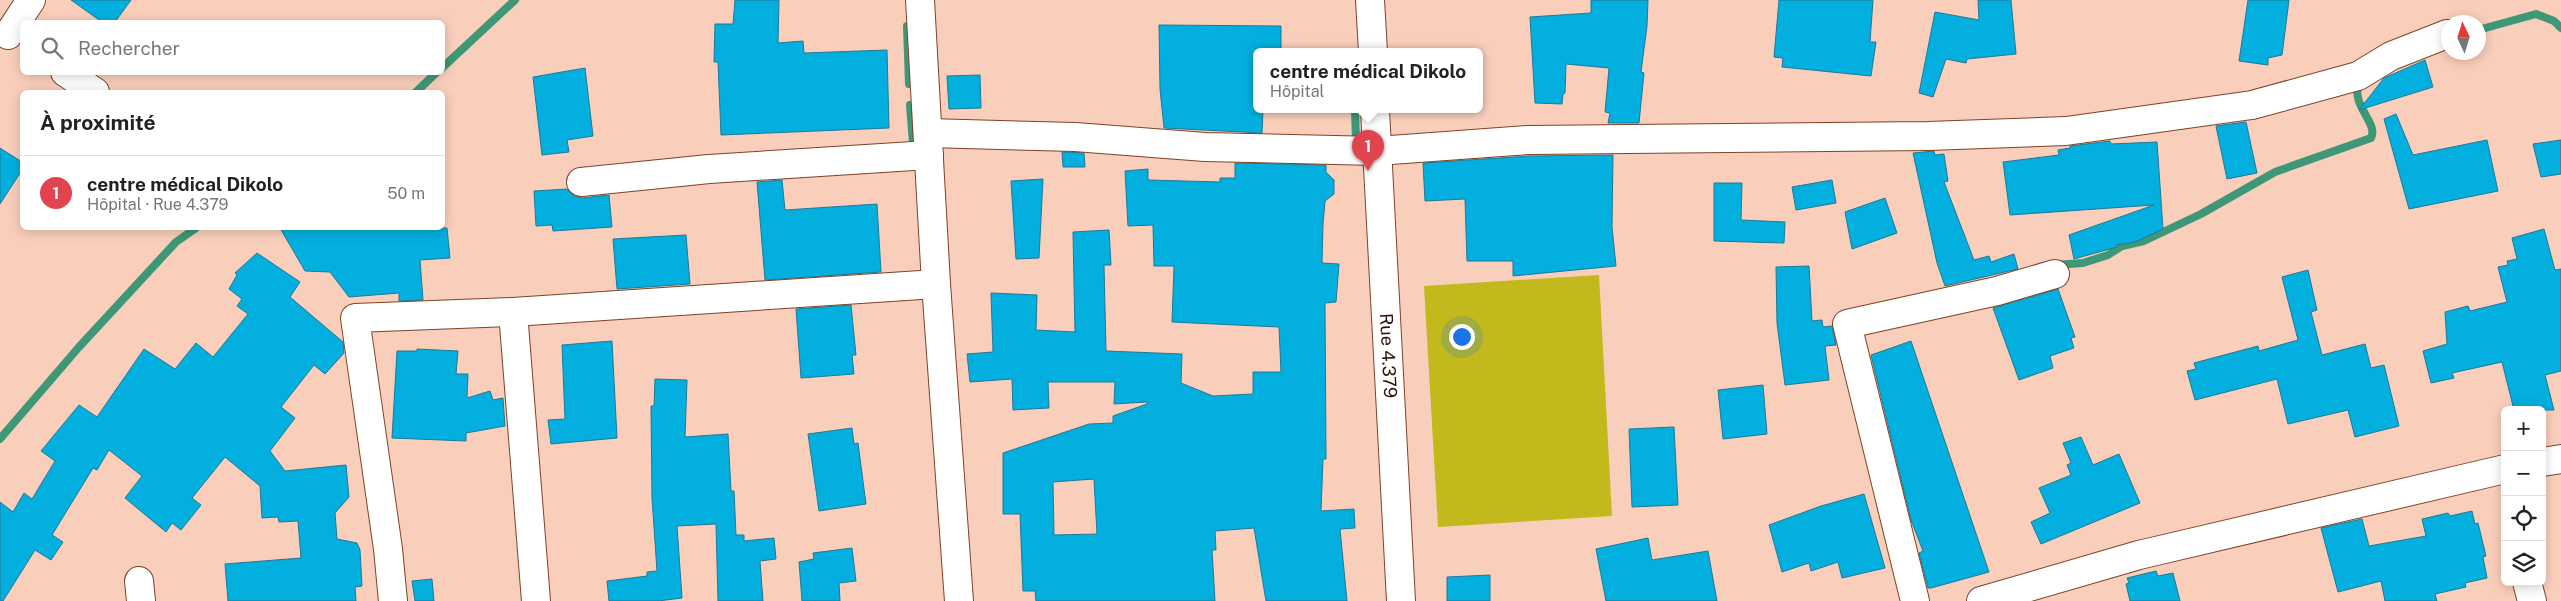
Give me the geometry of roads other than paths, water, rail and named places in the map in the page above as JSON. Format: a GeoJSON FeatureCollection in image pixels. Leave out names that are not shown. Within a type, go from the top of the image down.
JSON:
{"type":"FeatureCollection","features":[{"type":"Feature","properties":{"kind":"street"},"geometry":{"type":"LineString","coordinates":[[10,37],[31,0]]}},
{"type":"Feature","properties":{"kind":"street"},"geometry":{"type":"LineString","coordinates":[[920,0],[936,284],[959,601]]}},
{"type":"Feature","properties":{"kind":"street"},"geometry":{"type":"LineString","coordinates":[[1370,0],[1373,48]]}},
{"type":"Feature","properties":{"kind":"street"},"geometry":{"type":"LineString","coordinates":[[581,182],[928,144],[1075,137],[1205,147],[1377,151],[1528,140],[1928,136],[2066,131],[2252,106],[2358,76],[2391,56],[2441,36]]}},
{"type":"Feature","properties":{"kind":"street"},"geometry":{"type":"LineString","coordinates":[[70,75],[92,90]]}},
{"type":"Feature","properties":{"kind":"street","name":"Rue 4.379"},"geometry":{"type":"LineString","coordinates":[[1375,113],[1401,601]]}},
{"type":"Feature","properties":{"kind":"street"},"geometry":{"type":"LineString","coordinates":[[1915,601],[1847,324],[1997,291],[2055,274]]}},
{"type":"Feature","properties":{"kind":"street"},"geometry":{"type":"LineString","coordinates":[[393,601],[388,549],[355,318],[513,312],[936,284]]}},
{"type":"Feature","properties":{"kind":"street"},"geometry":{"type":"LineString","coordinates":[[513,312],[536,601]]}},
{"type":"Feature","properties":{"kind":"street"},"geometry":{"type":"LineString","coordinates":[[2546,461],[2561,459]]}},
{"type":"Feature","properties":{"kind":"street"},"geometry":{"type":"LineString","coordinates":[[1981,601],[2139,554],[2501,475]]}},
{"type":"Feature","properties":{"kind":"street"},"geometry":{"type":"LineString","coordinates":[[2528,586],[2532,601]]}},
{"type":"Feature","properties":{"kind":"waterway"},"geometry":{"type":"LineString","coordinates":[[445,65],[515,0]]}},
{"type":"Feature","properties":{"kind":"waterway"},"geometry":{"type":"LineString","coordinates":[[2486,28],[2536,14],[2554,21],[2561,28]]}},
{"type":"Feature","properties":{"kind":"waterway"},"geometry":{"type":"LineString","coordinates":[[907,26],[909,84]]}},
{"type":"Feature","properties":{"kind":"waterway"},"geometry":{"type":"LineString","coordinates":[[418,90],[434,75]]}},
{"type":"Feature","properties":{"kind":"waterway"},"geometry":{"type":"LineString","coordinates":[[2055,265],[2083,263],[2108,255],[2122,246],[2144,241],[2201,214],[2275,172],[2371,138],[2371,126],[2358,99],[2359,83]]}},
{"type":"Feature","properties":{"kind":"waterway"},"geometry":{"type":"LineString","coordinates":[[910,105],[913,143]]}},
{"type":"Feature","properties":{"kind":"waterway"},"geometry":{"type":"LineString","coordinates":[[1355,113],[1356,141]]}},
{"type":"Feature","properties":{"kind":"waterway"},"geometry":{"type":"LineString","coordinates":[[0,439],[79,347],[176,242],[193,230]]}},
{"type":"Feature","properties":{"kind":"place","name":"centre médical Dikolo"},"geometry":{"type":"Point","coordinates":[1368,171]}}]}
